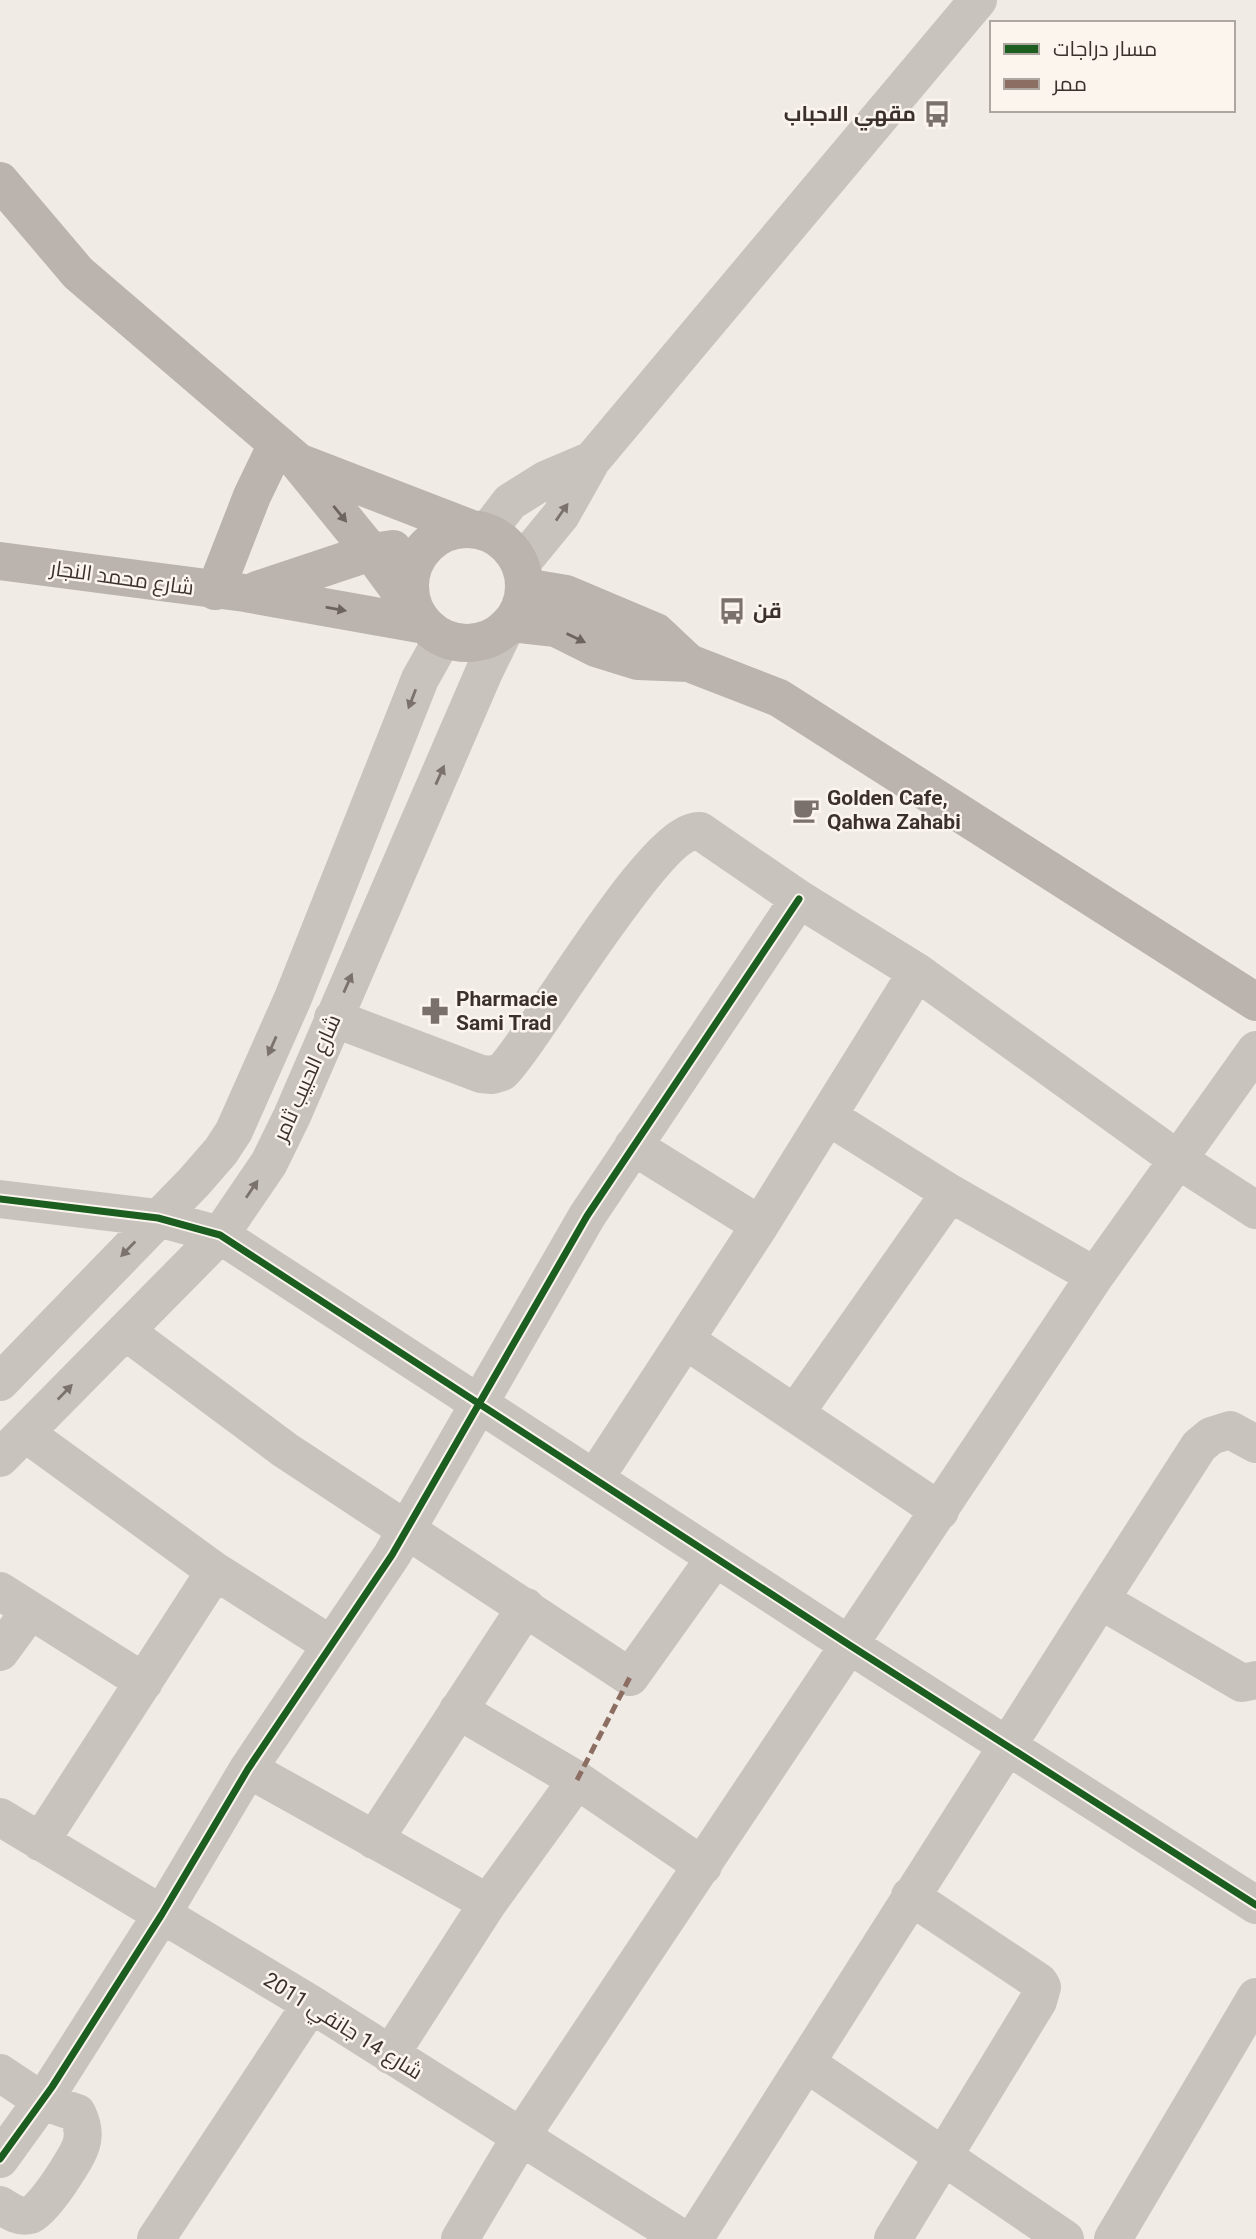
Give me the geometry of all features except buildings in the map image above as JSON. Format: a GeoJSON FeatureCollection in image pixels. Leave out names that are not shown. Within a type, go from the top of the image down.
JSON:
{"type":"FeatureCollection","features":[{"type":"Feature","properties":{"kind":"main road"},"geometry":{"type":"LineString","coordinates":[[0,181],[78,273],[287,453],[371,552],[429,626],[476,642],[493,637],[508,625],[520,606],[522,576],[501,540],[287,453]]}},
{"type":"Feature","properties":{"kind":"main road"},"geometry":{"type":"LineString","coordinates":[[287,453],[252,496],[230,592],[307,576],[371,552],[428,544]]}},
{"type":"Feature","properties":{"kind":"main road"},"geometry":{"type":"LineString","coordinates":[[429,626],[411,598],[410,578],[416,560],[428,544],[446,532],[478,530]]}},
{"type":"Feature","properties":{"kind":"main road","name":"شارع محمد النجار"},"geometry":{"type":"LineString","coordinates":[[0,561],[230,592],[429,626]]}},
{"type":"Feature","properties":{"kind":"main road"},"geometry":{"type":"LineString","coordinates":[[522,576],[656,632],[689,663]]}},
{"type":"Feature","properties":{"kind":"main road"},"geometry":{"type":"LineString","coordinates":[[508,625],[556,628],[596,648],[638,660],[689,663],[779,698],[1256,1002]]}},
{"type":"Feature","properties":{"kind":"street"},"geometry":{"type":"LineString","coordinates":[[522,576],[592,460],[978,0]]}},
{"type":"Feature","properties":{"kind":"street"},"geometry":{"type":"LineString","coordinates":[[478,530],[510,502],[545,480],[592,460]]}},
{"type":"Feature","properties":{"kind":"street","name":"شارع الحبيب ثامر"},"geometry":{"type":"LineString","coordinates":[[13,1446],[220,1235],[269,1163],[508,625]]}},
{"type":"Feature","properties":{"kind":"street"},"geometry":{"type":"LineString","coordinates":[[0,1382],[221,1152],[234,1131],[293,998],[420,679],[429,626]]}},
{"type":"Feature","properties":{"kind":"street"},"geometry":{"type":"LineString","coordinates":[[333,1018],[492,1075],[509,1065],[542,1022],[600,933],[650,865],[666,847],[687,831],[700,831],[799,899],[918,972],[1177,1159],[1256,1210]]}},
{"type":"Feature","properties":{"kind":"street"},"geometry":{"type":"LineString","coordinates":[[0,2159],[42,2101],[162,1914],[248,1769],[405,1531],[587,1216],[799,899]]}},
{"type":"Feature","properties":{"kind":"street"},"geometry":{"type":"LineString","coordinates":[[595,1478],[760,1225],[918,972]]}},
{"type":"Feature","properties":{"kind":"street"},"geometry":{"type":"LineString","coordinates":[[460,2239],[520,2138],[1096,1276],[1256,1050]]}},
{"type":"Feature","properties":{"kind":"street"},"geometry":{"type":"LineString","coordinates":[[829,1116],[950,1193],[1096,1276]]}},
{"type":"Feature","properties":{"kind":"street"},"geometry":{"type":"LineString","coordinates":[[633,1146],[760,1225]]}},
{"type":"Feature","properties":{"kind":"street"},"geometry":{"type":"LineString","coordinates":[[796,1412],[950,1193]]}},
{"type":"Feature","properties":{"kind":"street"},"geometry":{"type":"LineString","coordinates":[[0,1199],[158,1218],[220,1235],[851,1646],[1256,1905]]}},
{"type":"Feature","properties":{"kind":"street"},"geometry":{"type":"LineString","coordinates":[[125,1331],[285,1450],[630,1677],[715,1558]]}},
{"type":"Feature","properties":{"kind":"street"},"geometry":{"type":"LineString","coordinates":[[685,1340],[940,1511]]}},
{"type":"Feature","properties":{"kind":"street"},"geometry":{"type":"LineString","coordinates":[[694,2239],[1199,1446],[1211,1436],[1230,1430],[1256,1444]]}},
{"type":"Feature","properties":{"kind":"street"},"geometry":{"type":"LineString","coordinates":[[13,1446],[331,1644]]}},
{"type":"Feature","properties":{"kind":"street"},"geometry":{"type":"LineString","coordinates":[[40,1842],[215,1572]]}},
{"type":"Feature","properties":{"kind":"street"},"geometry":{"type":"LineString","coordinates":[[1100,1600],[1242,1682],[1256,1680]]}},
{"type":"Feature","properties":{"kind":"street"},"geometry":{"type":"LineString","coordinates":[[0,1653],[15,1601],[144,1682]]}},
{"type":"Feature","properties":{"kind":"street"},"geometry":{"type":"LineString","coordinates":[[374,1840],[526,1607]]}},
{"type":"Feature","properties":{"kind":"street"},"geometry":{"type":"LineString","coordinates":[[458,1710],[577,1780],[703,1866]]}},
{"type":"Feature","properties":{"kind":"street"},"geometry":{"type":"LineString","coordinates":[[248,1769],[488,1903]]}},
{"type":"Feature","properties":{"kind":"street"},"geometry":{"type":"LineString","coordinates":[[390,2055],[488,1903],[577,1780]]}},
{"type":"Feature","properties":{"kind":"street","name":"شارع 14 جانفي 2011"},"geometry":{"type":"LineString","coordinates":[[0,1818],[311,2004],[683,2239]]}},
{"type":"Feature","properties":{"kind":"street"},"geometry":{"type":"LineString","coordinates":[[893,2239],[1038,2001],[1042,1987],[1039,1982],[910,1896]]}},
{"type":"Feature","properties":{"kind":"street"},"geometry":{"type":"LineString","coordinates":[[1113,2239],[1256,1997]]}},
{"type":"Feature","properties":{"kind":"street"},"geometry":{"type":"LineString","coordinates":[[156,2239],[311,2004]]}},
{"type":"Feature","properties":{"kind":"street"},"geometry":{"type":"LineString","coordinates":[[806,2063],[1065,2239]]}},
{"type":"Feature","properties":{"kind":"street"},"geometry":{"type":"LineString","coordinates":[[0,2073],[42,2101],[77,2113],[83,2127],[82,2144],[45,2204],[33,2215],[18,2215],[0,2206]]}},
{"type":"Feature","properties":{"kind":"marked path"},"geometry":{"type":"LineString","coordinates":[[577,1780],[630,1677]]}},
{"type":"Feature","properties":{"kind":"cycle path"},"geometry":{"type":"LineString","coordinates":[[0,2159],[52,2087],[162,1914],[248,1769],[392,1555],[587,1216],[799,899]]}},
{"type":"Feature","properties":{"kind":"cycle path"},"geometry":{"type":"LineString","coordinates":[[0,1199],[158,1218],[220,1235],[851,1646],[1256,1905]]}},
{"type":"Feature","properties":{"kind":"place","name":"مقهي الاحباب"},"geometry":{"type":"Point","coordinates":[937,114]}},
{"type":"Feature","properties":{"kind":"place","name":"قن"},"geometry":{"type":"Point","coordinates":[732,611]}},
{"type":"Feature","properties":{"kind":"place","name":"Golden Cafe, Qahwa Zahabi"},"geometry":{"type":"Point","coordinates":[806,810]}},
{"type":"Feature","properties":{"kind":"place","name":"Pharmacie Sami Trad"},"geometry":{"type":"Point","coordinates":[435,1011]}}]}
